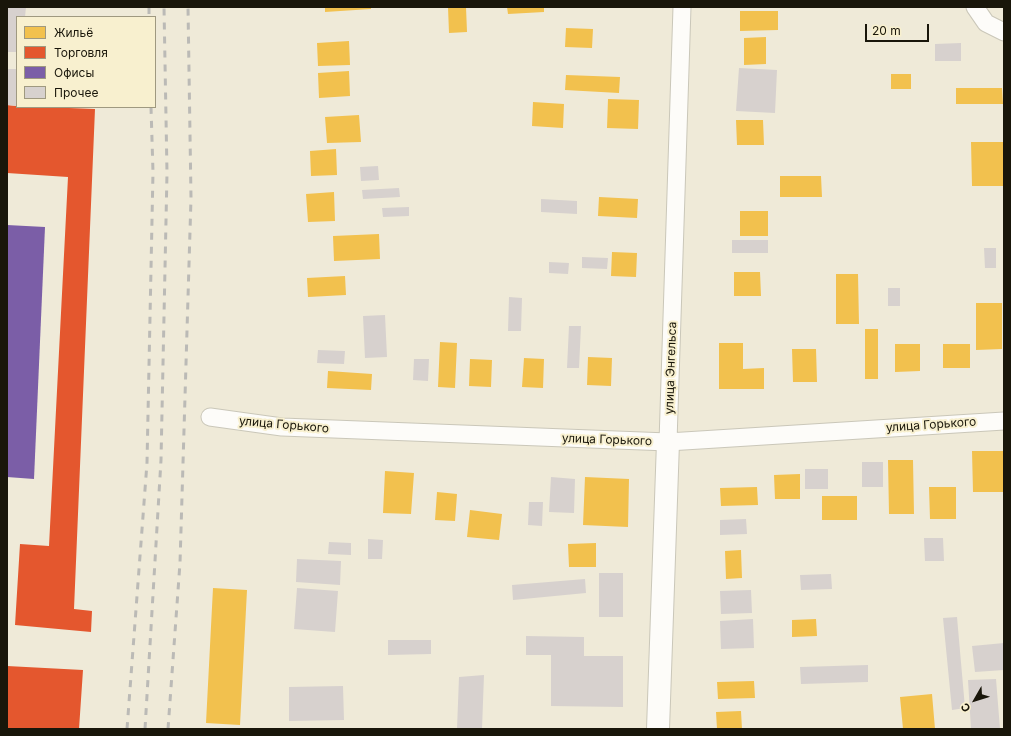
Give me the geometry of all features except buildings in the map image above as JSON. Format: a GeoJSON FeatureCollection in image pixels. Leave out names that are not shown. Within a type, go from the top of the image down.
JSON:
{"type":"FeatureCollection","features":[{"type":"Feature","properties":{"kind":"street","name":"улица Энгельса"},"geometry":{"type":"LineString","coordinates":[[658,729],[682,7]]}},
{"type":"Feature","properties":{"kind":"street"},"geometry":{"type":"LineString","coordinates":[[975,7],[986,23],[1004,32]]}},
{"type":"Feature","properties":{"kind":"street","name":"улица Горького"},"geometry":{"type":"LineString","coordinates":[[210,417],[282,427],[668,442],[1004,421]]}},
{"type":"Feature","properties":{"kind":"railway"},"geometry":{"type":"LineString","coordinates":[[149,7],[149,16]]}},
{"type":"Feature","properties":{"kind":"railway"},"geometry":{"type":"LineString","coordinates":[[145,729],[161,460],[167,173],[164,7]]}},
{"type":"Feature","properties":{"kind":"railway"},"geometry":{"type":"LineString","coordinates":[[168,729],[180,563],[191,198],[188,7]]}},
{"type":"Feature","properties":{"kind":"railway"},"geometry":{"type":"LineString","coordinates":[[127,729],[147,463],[153,172],[151,108]]}}]}
